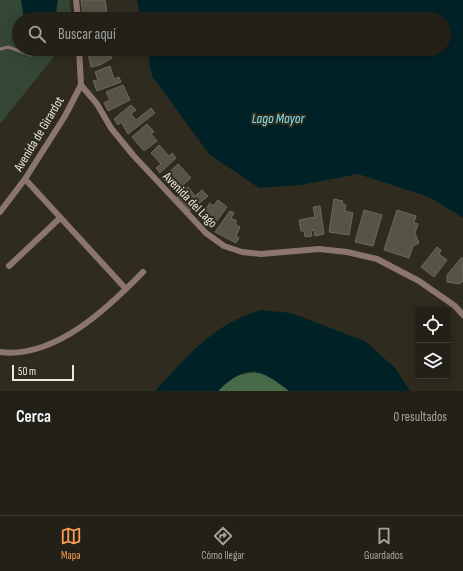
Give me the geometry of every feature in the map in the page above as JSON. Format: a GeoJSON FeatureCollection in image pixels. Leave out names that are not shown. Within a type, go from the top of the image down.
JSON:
{"type":"FeatureCollection","features":[{"type":"Feature","properties":{"kind":"street"},"geometry":{"type":"LineString","coordinates":[[76,0],[77,12]]}},
{"type":"Feature","properties":{"kind":"street"},"geometry":{"type":"LineString","coordinates":[[78,56],[80,85]]}},
{"type":"Feature","properties":{"kind":"street","name":"Avenida de Girardot"},"geometry":{"type":"LineString","coordinates":[[0,212],[25,179],[65,116],[80,85]]}},
{"type":"Feature","properties":{"kind":"street","name":"Avenida del Lago"},"geometry":{"type":"LineString","coordinates":[[80,85],[97,104],[112,128],[132,155],[206,233],[224,246],[242,252],[261,254],[319,249],[347,252],[377,259],[420,281],[454,306],[463,315]]}},
{"type":"Feature","properties":{"kind":"street"},"geometry":{"type":"LineString","coordinates":[[25,179],[126,290]]}},
{"type":"Feature","properties":{"kind":"street"},"geometry":{"type":"LineString","coordinates":[[9,266],[60,218]]}},
{"type":"Feature","properties":{"kind":"street"},"geometry":{"type":"LineString","coordinates":[[0,352],[8,353],[29,350],[57,341],[82,327],[126,290],[143,272]]}},
{"type":"Feature","properties":{"kind":"lane"},"geometry":{"type":"LineString","coordinates":[[0,49],[8,47],[12,48]]}},
{"type":"Feature","properties":{"kind":"green space"},"geometry":{"type":"Polygon","coordinates":[[[0,0],[69,0],[71,12],[12,12],[12,56],[54,56],[0,124],[0,0]]]}},
{"type":"Feature","properties":{"kind":"green space"},"geometry":{"type":"Polygon","coordinates":[[[260,372],[275,380],[289,391],[218,391],[236,377],[247,373],[260,372]]]}},
{"type":"Feature","properties":{"kind":"water"},"geometry":{"type":"Polygon","coordinates":[[[21,0],[58,0],[56,12],[23,12],[21,0]]]}},
{"type":"Feature","properties":{"kind":"water","name":"Lago Mayor"},"geometry":{"type":"Polygon","coordinates":[[[137,0],[463,0],[463,218],[429,197],[358,174],[301,185],[259,188],[209,154],[152,76],[148,56],[451,56],[451,12],[140,12],[137,0]]]}},
{"type":"Feature","properties":{"kind":"water"},"geometry":{"type":"Polygon","coordinates":[[[261,310],[291,313],[365,341],[395,368],[410,391],[289,391],[270,377],[253,372],[237,376],[218,391],[155,391],[202,343],[215,333],[244,316],[261,310]]]}},
{"type":"Feature","properties":{"kind":"building"},"geometry":{"type":"Polygon","coordinates":[[[81,0],[105,0],[107,12],[82,12],[81,0]]]}},
{"type":"Feature","properties":{"kind":"building"},"geometry":{"type":"Polygon","coordinates":[[[89,56],[112,56],[112,58],[100,65],[91,67],[89,56]]]}},
{"type":"Feature","properties":{"kind":"building"},"geometry":{"type":"Polygon","coordinates":[[[110,66],[114,79],[119,77],[121,82],[97,91],[93,81],[98,80],[95,72],[110,66]]]}},
{"type":"Feature","properties":{"kind":"building"},"geometry":{"type":"Polygon","coordinates":[[[123,85],[130,100],[108,111],[104,103],[110,100],[106,92],[123,85]]]}},
{"type":"Feature","properties":{"kind":"building"},"geometry":{"type":"Polygon","coordinates":[[[131,105],[136,110],[131,114],[136,120],[151,108],[155,113],[128,134],[121,122],[118,125],[114,119],[131,105]]]}},
{"type":"Feature","properties":{"kind":"building"},"geometry":{"type":"Polygon","coordinates":[[[147,124],[154,132],[151,134],[157,141],[144,151],[132,137],[147,124]]]}},
{"type":"Feature","properties":{"kind":"building"},"geometry":{"type":"Polygon","coordinates":[[[159,145],[169,156],[172,153],[176,158],[160,173],[156,168],[161,164],[151,153],[159,145]]]}},
{"type":"Feature","properties":{"kind":"building"},"geometry":{"type":"Polygon","coordinates":[[[178,164],[191,178],[176,191],[164,177],[178,164]]]}},
{"type":"Feature","properties":{"kind":"building"},"geometry":{"type":"Polygon","coordinates":[[[188,187],[195,196],[202,190],[208,196],[190,211],[177,197],[188,187]]]}},
{"type":"Feature","properties":{"kind":"building"},"geometry":{"type":"Polygon","coordinates":[[[334,199],[343,201],[342,204],[346,205],[345,211],[353,213],[349,235],[329,232],[334,199]]]}},
{"type":"Feature","properties":{"kind":"building"},"geometry":{"type":"Polygon","coordinates":[[[218,200],[227,207],[214,225],[203,218],[199,218],[198,213],[203,212],[210,203],[213,206],[218,200]]]}},
{"type":"Feature","properties":{"kind":"building"},"geometry":{"type":"Polygon","coordinates":[[[320,206],[324,234],[315,236],[314,230],[311,231],[312,236],[305,237],[304,231],[301,231],[299,220],[315,217],[313,207],[320,206]]]}},
{"type":"Feature","properties":{"kind":"building"},"geometry":{"type":"Polygon","coordinates":[[[364,210],[382,215],[373,246],[355,242],[364,210]]]}},
{"type":"Feature","properties":{"kind":"building"},"geometry":{"type":"Polygon","coordinates":[[[397,210],[416,216],[414,223],[418,224],[415,233],[419,243],[413,246],[409,258],[384,250],[397,210]]]}},
{"type":"Feature","properties":{"kind":"building"},"geometry":{"type":"Polygon","coordinates":[[[230,211],[234,213],[231,218],[237,221],[235,224],[240,227],[236,236],[239,238],[236,243],[215,232],[230,211]]]}},
{"type":"Feature","properties":{"kind":"building"},"geometry":{"type":"Polygon","coordinates":[[[437,247],[441,250],[439,254],[447,260],[434,277],[421,267],[437,247]]]}},
{"type":"Feature","properties":{"kind":"building"},"geometry":{"type":"Polygon","coordinates":[[[462,257],[463,281],[460,284],[447,282],[447,275],[462,257]]]}}]}
